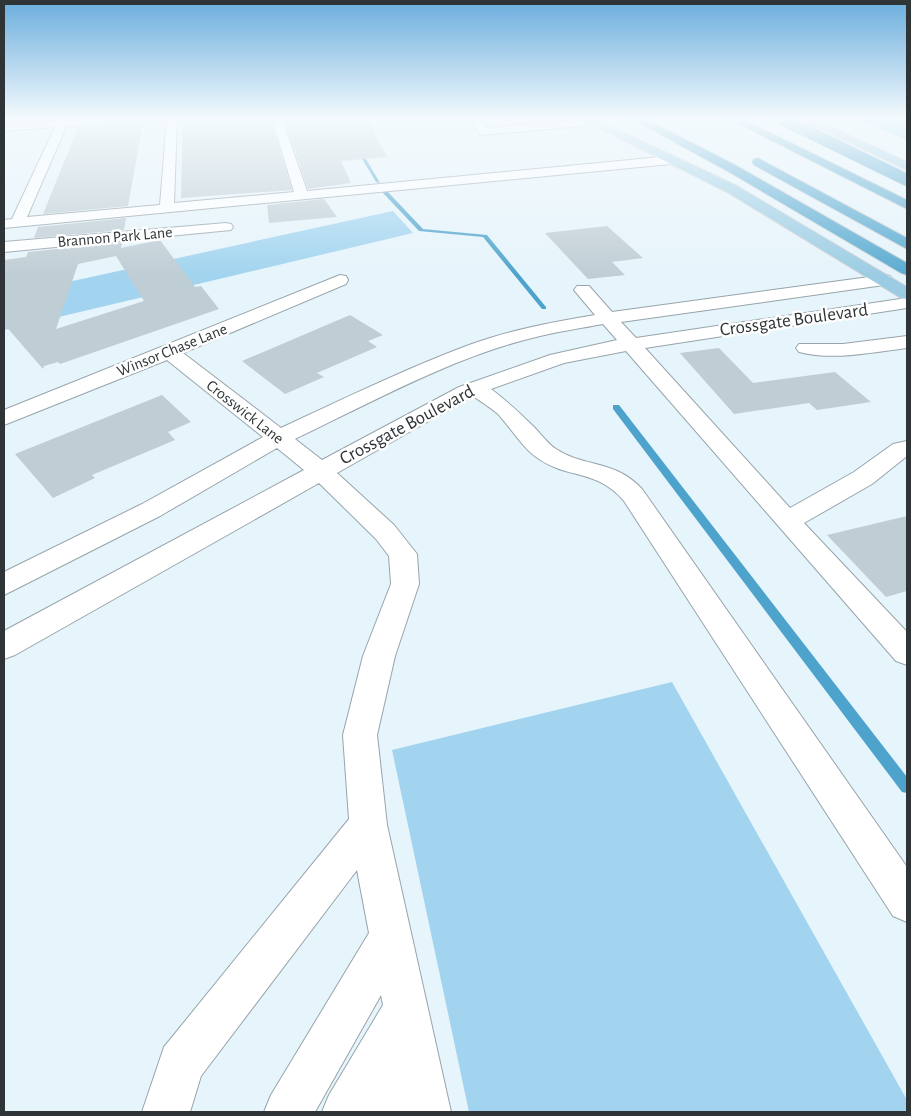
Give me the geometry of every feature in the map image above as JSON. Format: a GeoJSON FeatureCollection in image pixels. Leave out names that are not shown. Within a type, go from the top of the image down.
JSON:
{"type":"FeatureCollection","features":[{"type":"Feature","properties":{"kind":"highway"},"geometry":{"type":"LineString","coordinates":[[737,171],[907,269]]}},
{"type":"Feature","properties":{"kind":"highway"},"geometry":{"type":"LineString","coordinates":[[744,171],[907,269]]}},
{"type":"Feature","properties":{"kind":"highway"},"geometry":{"type":"LineString","coordinates":[[774,171],[907,244]]}},
{"type":"Feature","properties":{"kind":"highway"},"geometry":{"type":"LineString","coordinates":[[839,171],[907,205]]}},
{"type":"Feature","properties":{"kind":"highway"},"geometry":{"type":"LineString","coordinates":[[889,171],[907,180]]}},
{"type":"Feature","properties":{"kind":"highway"},"geometry":{"type":"LineString","coordinates":[[895,171],[907,176]]}},
{"type":"Feature","properties":{"kind":"main road"},"geometry":{"type":"LineString","coordinates":[[694,171],[732,189],[907,294]]}},
{"type":"Feature","properties":{"kind":"street"},"geometry":{"type":"LineString","coordinates":[[18,222],[41,171]]}},
{"type":"Feature","properties":{"kind":"street"},"geometry":{"type":"LineString","coordinates":[[167,208],[169,171]]}},
{"type":"Feature","properties":{"kind":"street"},"geometry":{"type":"LineString","coordinates":[[294,171],[302,196]]}},
{"type":"Feature","properties":{"kind":"street"},"geometry":{"type":"LineString","coordinates":[[4,224],[557,171]]}},
{"type":"Feature","properties":{"kind":"street","name":"Brannon Park Lane"},"geometry":{"type":"LineString","coordinates":[[4,247],[226,227]]}},
{"type":"Feature","properties":{"kind":"street","name":"Winsor Chase Lane"},"geometry":{"type":"LineString","coordinates":[[4,418],[169,352],[340,280]]}},
{"type":"Feature","properties":{"kind":"street","name":"Crossgate Boulevard"},"geometry":{"type":"LineString","coordinates":[[4,584],[151,510],[278,438],[393,383],[477,349],[536,331],[608,318],[884,280]]}},
{"type":"Feature","properties":{"kind":"street"},"geometry":{"type":"LineString","coordinates":[[583,290],[787,521],[907,652]]}},
{"type":"Feature","properties":{"kind":"street","name":"Crossgate Boulevard"},"geometry":{"type":"LineString","coordinates":[[4,646],[320,471],[475,388],[557,359],[630,344],[907,304]]}},
{"type":"Feature","properties":{"kind":"street"},"geometry":{"type":"LineString","coordinates":[[806,348],[843,350],[907,342]]}},
{"type":"Feature","properties":{"kind":"street","name":"Crosswick Lane"},"geometry":{"type":"LineString","coordinates":[[169,352],[320,471],[385,532],[403,554],[405,584],[379,656],[360,735],[368,825],[427,1112]]}},
{"type":"Feature","properties":{"kind":"street"},"geometry":{"type":"LineString","coordinates":[[475,388],[504,408],[548,454],[570,464],[598,471],[624,484],[633,494],[907,902]]}},
{"type":"Feature","properties":{"kind":"street"},"geometry":{"type":"LineString","coordinates":[[787,521],[864,478],[901,449],[907,448]]}},
{"type":"Feature","properties":{"kind":"street"},"geometry":{"type":"LineString","coordinates":[[166,1112],[181,1064],[368,825]]}},
{"type":"Feature","properties":{"kind":"street"},"geometry":{"type":"LineString","coordinates":[[288,1112],[391,936]]}},
{"type":"Feature","properties":{"kind":"street"},"geometry":{"type":"LineString","coordinates":[[346,1112],[406,1009]]}},
{"type":"Feature","properties":{"kind":"street"},"geometry":{"type":"LineString","coordinates":[[392,1112],[417,1061]]}},
{"type":"Feature","properties":{"kind":"shaded area"},"geometry":{"type":"Polygon","coordinates":[[[393,211],[413,233],[4,330],[4,296],[393,211]]]}},
{"type":"Feature","properties":{"kind":"shaded area"},"geometry":{"type":"Polygon","coordinates":[[[672,682],[907,1100],[907,1112],[469,1112],[392,750],[672,682]]]}},
{"type":"Feature","properties":{"kind":"building"},"geometry":{"type":"Polygon","coordinates":[[[60,171],[134,171],[128,206],[43,214],[60,171]]]}},
{"type":"Feature","properties":{"kind":"building"},"geometry":{"type":"Polygon","coordinates":[[[182,171],[286,171],[292,190],[181,198],[182,171]]]}},
{"type":"Feature","properties":{"kind":"building"},"geometry":{"type":"Polygon","coordinates":[[[302,171],[346,171],[351,183],[308,189],[302,171]]]}},
{"type":"Feature","properties":{"kind":"building"},"geometry":{"type":"Polygon","coordinates":[[[324,199],[337,217],[269,223],[267,205],[324,199]]]}},
{"type":"Feature","properties":{"kind":"building"},"geometry":{"type":"Polygon","coordinates":[[[126,218],[124,230],[34,238],[38,227],[126,218]]]}},
{"type":"Feature","properties":{"kind":"building"},"geometry":{"type":"Polygon","coordinates":[[[607,226],[643,258],[612,262],[625,275],[588,279],[545,233],[607,226]]]}},
{"type":"Feature","properties":{"kind":"building"},"geometry":{"type":"Polygon","coordinates":[[[160,240],[195,287],[201,286],[219,309],[60,364],[58,362],[44,366],[43,369],[4,324],[4,260],[26,257],[28,252],[122,242],[121,248],[160,240]],[[116,256],[78,264],[56,329],[144,301],[116,256]]]}},
{"type":"Feature","properties":{"kind":"building"},"geometry":{"type":"Polygon","coordinates":[[[350,315],[383,335],[368,341],[377,347],[317,373],[324,377],[285,394],[242,361],[350,315]]]}},
{"type":"Feature","properties":{"kind":"building"},"geometry":{"type":"Polygon","coordinates":[[[719,348],[753,383],[835,372],[871,402],[817,410],[809,403],[734,414],[680,353],[719,348]]]}},
{"type":"Feature","properties":{"kind":"building"},"geometry":{"type":"Polygon","coordinates":[[[162,395],[191,422],[168,432],[175,440],[92,475],[95,478],[53,498],[15,454],[162,395]]]}},
{"type":"Feature","properties":{"kind":"building"},"geometry":{"type":"Polygon","coordinates":[[[907,516],[907,591],[886,597],[827,535],[907,516]]]}},
{"type":"Feature","properties":{"kind":"waterway"},"geometry":{"type":"LineString","coordinates":[[371,171],[378,182]]}},
{"type":"Feature","properties":{"kind":"waterway"},"geometry":{"type":"LineString","coordinates":[[385,192],[421,230],[485,236],[544,308]]}},
{"type":"Feature","properties":{"kind":"waterway"},"geometry":{"type":"LineString","coordinates":[[616,407],[907,787]]}}]}
